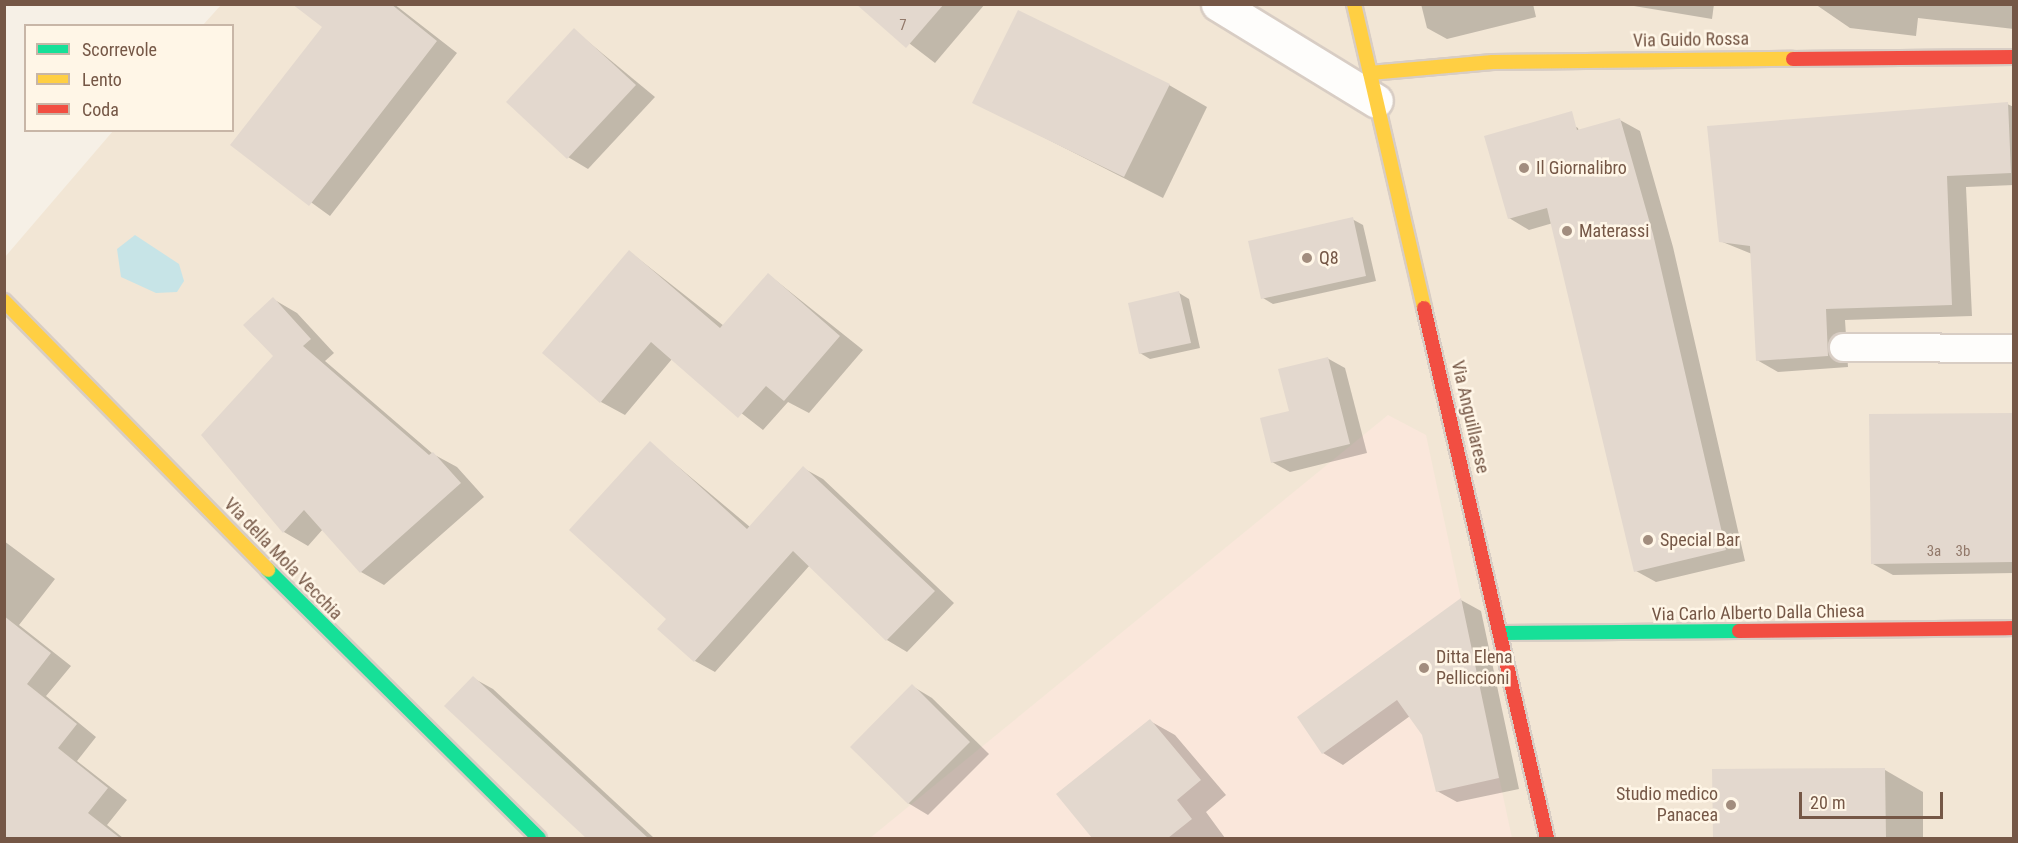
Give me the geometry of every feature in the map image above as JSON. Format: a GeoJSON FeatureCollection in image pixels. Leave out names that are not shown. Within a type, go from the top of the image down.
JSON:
{"type":"FeatureCollection","features":[{"type":"Feature","properties":{"kind":"street"},"geometry":{"type":"LineString","coordinates":[[1218,4],[1373,87]]}},
{"type":"Feature","properties":{"kind":"street","name":"Via Anguillarese"},"geometry":{"type":"LineString","coordinates":[[1354,4],[1503,633],[1547,838]]}},
{"type":"Feature","properties":{"kind":"street","name":"Via Guido Rossa"},"geometry":{"type":"LineString","coordinates":[[1373,87],[1493,62],[2013,57]]}},
{"type":"Feature","properties":{"kind":"street","name":"Via della Mola Vecchia"},"geometry":{"type":"LineString","coordinates":[[4,301],[412,716],[539,838]]}},
{"type":"Feature","properties":{"kind":"street","name":"Via Carlo Alberto Dalla Chiesa"},"geometry":{"type":"LineString","coordinates":[[1503,633],[2013,628]]}},
{"type":"Feature","properties":{"kind":"lane"},"geometry":{"type":"LineString","coordinates":[[1843,347],[2013,348]]}},
{"type":"Feature","properties":{"kind":"shaded area"},"geometry":{"type":"Polygon","coordinates":[[[221,5],[2013,5],[2013,838],[5,838],[5,257],[112,132],[234,132],[234,24],[204,24],[221,5]]]}},
{"type":"Feature","properties":{"kind":"shaded area"},"geometry":{"type":"Polygon","coordinates":[[[1388,415],[1426,435],[1512,838],[870,838],[1388,415]]]}},
{"type":"Feature","properties":{"kind":"water"},"geometry":{"type":"Polygon","coordinates":[[[135,235],[179,264],[184,281],[177,292],[156,293],[121,277],[117,249],[135,235]]]}},
{"type":"Feature","properties":{"kind":"building"},"geometry":{"type":"Polygon","coordinates":[[[292,4],[391,4],[437,41],[309,206],[230,145],[322,27],[292,4]]]}},
{"type":"Feature","properties":{"kind":"building"},"geometry":{"type":"Polygon","coordinates":[[[856,4],[944,4],[906,48],[856,4]]]}},
{"type":"Feature","properties":{"kind":"building"},"geometry":{"type":"Polygon","coordinates":[[[1018,10],[1170,84],[1124,177],[972,103],[1018,10]]]}},
{"type":"Feature","properties":{"kind":"building"},"geometry":{"type":"Polygon","coordinates":[[[574,28],[636,85],[567,159],[506,102],[574,28]]]}},
{"type":"Feature","properties":{"kind":"building"},"geometry":{"type":"Polygon","coordinates":[[[2008,102],[2011,173],[1947,176],[1952,305],[1826,309],[1828,356],[1756,361],[1750,246],[1719,242],[1707,126],[2008,102]]]}},
{"type":"Feature","properties":{"kind":"building"},"geometry":{"type":"Polygon","coordinates":[[[1572,111],[1577,130],[1620,118],[1653,234],[1726,550],[1634,572],[1547,208],[1508,219],[1484,136],[1572,111]]]}},
{"type":"Feature","properties":{"kind":"building","name":"Q8"},"geometry":{"type":"Polygon","coordinates":[[[1353,217],[1366,276],[1261,299],[1248,241],[1353,217]]]}},
{"type":"Feature","properties":{"kind":"building"},"geometry":{"type":"Polygon","coordinates":[[[629,250],[720,328],[768,273],[840,336],[784,401],[766,386],[738,418],[651,342],[600,403],[542,353],[629,250]]]}},
{"type":"Feature","properties":{"kind":"building"},"geometry":{"type":"Polygon","coordinates":[[[1179,291],[1191,343],[1139,354],[1128,303],[1179,291]]]}},
{"type":"Feature","properties":{"kind":"building"},"geometry":{"type":"Polygon","coordinates":[[[273,297],[311,339],[303,346],[429,455],[433,452],[461,483],[360,573],[304,510],[283,533],[201,435],[273,356],[243,325],[273,297]]]}},
{"type":"Feature","properties":{"kind":"building"},"geometry":{"type":"Polygon","coordinates":[[[1328,357],[1350,444],[1271,463],[1260,418],[1289,411],[1278,369],[1328,357]]]}},
{"type":"Feature","properties":{"kind":"building"},"geometry":{"type":"Polygon","coordinates":[[[2013,413],[2013,562],[1871,564],[1869,414],[2013,413]]]}},
{"type":"Feature","properties":{"kind":"building"},"geometry":{"type":"Polygon","coordinates":[[[650,441],[747,529],[803,466],[935,591],[886,641],[793,551],[694,662],[657,629],[666,619],[569,530],[650,441]]]}},
{"type":"Feature","properties":{"kind":"building"},"geometry":{"type":"Polygon","coordinates":[[[1461,598],[1499,778],[1436,792],[1422,735],[1397,700],[1322,754],[1297,717],[1461,598]]]}},
{"type":"Feature","properties":{"kind":"building"},"geometry":{"type":"Polygon","coordinates":[[[4,616],[51,653],[27,684],[77,724],[58,748],[108,788],[88,813],[120,838],[4,838],[4,616]]]}},
{"type":"Feature","properties":{"kind":"building"},"geometry":{"type":"Polygon","coordinates":[[[473,676],[648,838],[586,838],[444,706],[473,676]]]}},
{"type":"Feature","properties":{"kind":"building"},"geometry":{"type":"Polygon","coordinates":[[[912,684],[970,742],[908,804],[850,747],[912,684]]]}},
{"type":"Feature","properties":{"kind":"building"},"geometry":{"type":"Polygon","coordinates":[[[1150,719],[1201,780],[1177,800],[1192,819],[1168,838],[1092,838],[1056,794],[1150,719]]]}},
{"type":"Feature","properties":{"kind":"building"},"geometry":{"type":"Polygon","coordinates":[[[1885,768],[1886,838],[1713,838],[1712,769],[1885,768]]]}},
{"type":"Feature","properties":{"kind":"traffic: fast"},"geometry":{"type":"LineString","coordinates":[[268,570],[539,838]]}},
{"type":"Feature","properties":{"kind":"traffic: fast"},"geometry":{"type":"LineString","coordinates":[[1503,633],[1739,631]]}},
{"type":"Feature","properties":{"kind":"traffic: slow"},"geometry":{"type":"LineString","coordinates":[[1354,4],[1424,308]]}},
{"type":"Feature","properties":{"kind":"traffic: slow"},"geometry":{"type":"LineString","coordinates":[[1370,73],[1493,62],[1793,59]]}},
{"type":"Feature","properties":{"kind":"traffic: slow"},"geometry":{"type":"LineString","coordinates":[[4,301],[268,570]]}},
{"type":"Feature","properties":{"kind":"traffic: jam"},"geometry":{"type":"LineString","coordinates":[[1793,59],[2014,57]]}},
{"type":"Feature","properties":{"kind":"traffic: jam"},"geometry":{"type":"LineString","coordinates":[[1424,308],[1547,838]]}},
{"type":"Feature","properties":{"kind":"traffic: jam"},"geometry":{"type":"LineString","coordinates":[[1739,631],[2014,628]]}},
{"type":"Feature","properties":{"kind":"place","name":"Il Giornalibro"},"geometry":{"type":"Point","coordinates":[1524,168]}},
{"type":"Feature","properties":{"kind":"place","name":"Materassi"},"geometry":{"type":"Point","coordinates":[1567,231]}},
{"type":"Feature","properties":{"kind":"place","name":"Q8"},"geometry":{"type":"Point","coordinates":[1307,258]}},
{"type":"Feature","properties":{"kind":"place","name":"Special Bar"},"geometry":{"type":"Point","coordinates":[1648,540]}},
{"type":"Feature","properties":{"kind":"place","name":"Ditta Elena Pelliccioni"},"geometry":{"type":"Point","coordinates":[1424,668]}},
{"type":"Feature","properties":{"kind":"place","name":"Studio medico Panacea"},"geometry":{"type":"Point","coordinates":[1731,805]}}]}
